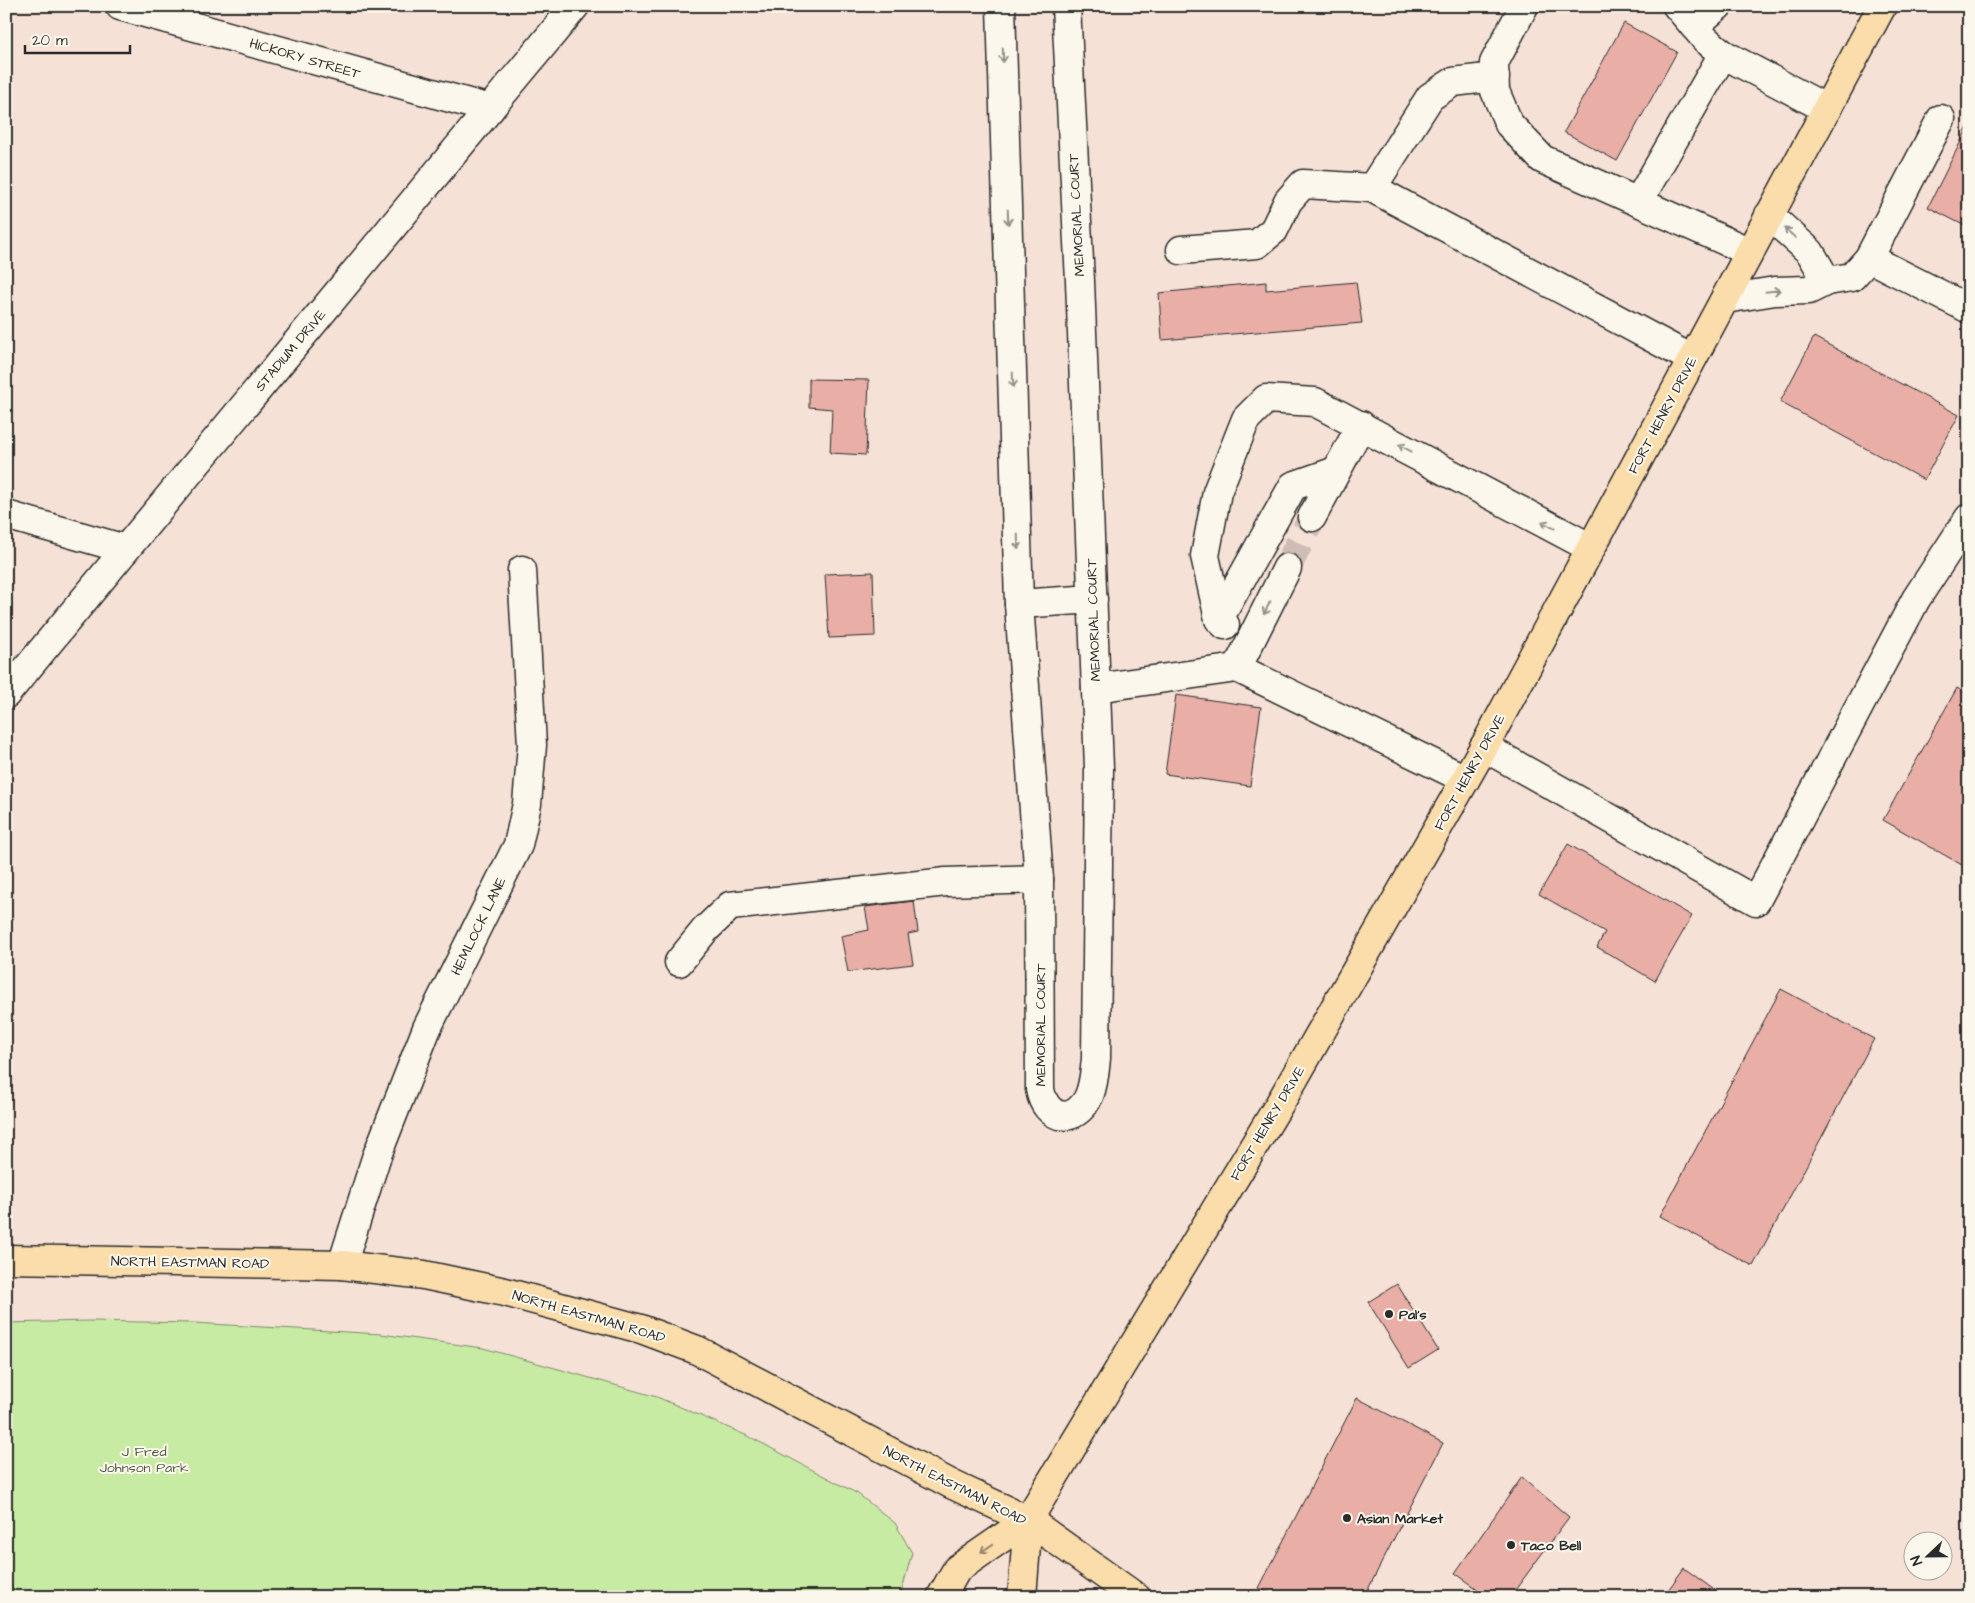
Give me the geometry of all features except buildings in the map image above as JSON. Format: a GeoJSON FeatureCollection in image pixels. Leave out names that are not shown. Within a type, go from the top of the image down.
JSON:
{"type":"FeatureCollection","features":[{"type":"Feature","properties":{"kind":"main road","name":"FORT HENRY DRIVE"},"geometry":{"type":"LineString","coordinates":[[942,1597],[957,1569],[1028,1520],[1282,1098],[1484,747],[1827,109],[1871,14]]}},
{"type":"Feature","properties":{"kind":"main road","name":"NORTH EASTMAN ROAD"},"geometry":{"type":"LineString","coordinates":[[6,1259],[342,1265],[424,1275],[505,1292],[641,1329],[697,1350],[951,1484],[1028,1520],[1136,1597]]}},
{"type":"Feature","properties":{"kind":"main road","name":"FORT HENRY DRIVE"},"geometry":{"type":"LineString","coordinates":[[1022,1597],[1028,1520]]}},
{"type":"Feature","properties":{"kind":"street","name":"HICKORY STREET"},"geometry":{"type":"LineString","coordinates":[[120,6],[490,109]]}},
{"type":"Feature","properties":{"kind":"street","name":"STADIUM DRIVE"},"geometry":{"type":"LineString","coordinates":[[6,694],[575,6]]}},
{"type":"Feature","properties":{"kind":"street","name":"MEMORIAL COURT"},"geometry":{"type":"LineString","coordinates":[[1002,6],[1020,604],[1039,879],[1040,1089],[1042,1100],[1049,1110],[1059,1116],[1069,1116],[1079,1109],[1089,1096],[1096,1058],[1099,768],[1066,6]]}},
{"type":"Feature","properties":{"kind":"street"},"geometry":{"type":"LineString","coordinates":[[1524,6],[1494,63],[1495,91],[1509,124],[1542,159],[1750,252]]}},
{"type":"Feature","properties":{"kind":"street"},"geometry":{"type":"LineString","coordinates":[[1718,6],[1685,16],[1706,40],[1723,54],[1827,109]]}},
{"type":"Feature","properties":{"kind":"street"},"geometry":{"type":"LineString","coordinates":[[1638,202],[1723,54]]}},
{"type":"Feature","properties":{"kind":"street"},"geometry":{"type":"LineString","coordinates":[[1372,188],[1430,97],[1453,82],[1494,77]]}},
{"type":"Feature","properties":{"kind":"street"},"geometry":{"type":"LineString","coordinates":[[1725,299],[1775,290],[1809,290],[1827,281],[1852,277],[1869,258],[1941,119]]}},
{"type":"Feature","properties":{"kind":"street"},"geometry":{"type":"LineString","coordinates":[[1181,250],[1257,244],[1274,230],[1288,201],[1303,184],[1372,188],[1692,359]]}},
{"type":"Feature","properties":{"kind":"street"},"geometry":{"type":"LineString","coordinates":[[1770,215],[1810,252],[1827,281]]}},
{"type":"Feature","properties":{"kind":"street"},"geometry":{"type":"LineString","coordinates":[[1869,258],[1969,309]]}},
{"type":"Feature","properties":{"kind":"street"},"geometry":{"type":"LineString","coordinates":[[1465,779],[1242,658],[1220,620],[1205,556],[1216,492],[1246,419],[1266,399],[1315,402],[1591,548]]}},
{"type":"Feature","properties":{"kind":"street"},"geometry":{"type":"LineString","coordinates":[[1312,517],[1361,425]]}},
{"type":"Feature","properties":{"kind":"street"},"geometry":{"type":"LineString","coordinates":[[1220,620],[1293,486],[1336,471]]}},
{"type":"Feature","properties":{"kind":"street"},"geometry":{"type":"LineString","coordinates":[[6,515],[125,549]]}},
{"type":"Feature","properties":{"kind":"street"},"geometry":{"type":"LineString","coordinates":[[1484,747],[1756,901],[1916,599],[1969,518]]}},
{"type":"Feature","properties":{"kind":"street"},"geometry":{"type":"LineString","coordinates":[[1242,658],[1287,568]]}},
{"type":"Feature","properties":{"kind":"street","name":"HEMLOCK LANE"},"geometry":{"type":"LineString","coordinates":[[342,1265],[376,1158],[424,1037],[518,845],[527,804],[532,745],[522,570]]}},
{"type":"Feature","properties":{"kind":"street"},"geometry":{"type":"LineString","coordinates":[[1020,604],[1093,599]]}},
{"type":"Feature","properties":{"kind":"street"},"geometry":{"type":"LineString","coordinates":[[1096,688],[1242,658]]}},
{"type":"Feature","properties":{"kind":"street"},"geometry":{"type":"LineString","coordinates":[[679,962],[705,930],[730,906],[946,882],[1039,879]]}},
{"type":"Feature","properties":{"kind":"green space","name":"J Fred Johnson Park"},"geometry":{"type":"Polygon","coordinates":[[[89,1321],[194,1323],[381,1334],[483,1348],[657,1397],[750,1437],[858,1494],[895,1523],[912,1553],[900,1597],[6,1597],[6,1323],[89,1321]]]}},
{"type":"Feature","properties":{"kind":"tunnel"},"geometry":{"type":"LineString","coordinates":[[1287,568],[1312,517]]}},
{"type":"Feature","properties":{"kind":"place","name":"Pal's"},"geometry":{"type":"Point","coordinates":[1389,1314]}},
{"type":"Feature","properties":{"kind":"place","name":"Asian Market"},"geometry":{"type":"Point","coordinates":[1347,1518]}},
{"type":"Feature","properties":{"kind":"place","name":"Taco Bell"},"geometry":{"type":"Point","coordinates":[1511,1545]}}]}
